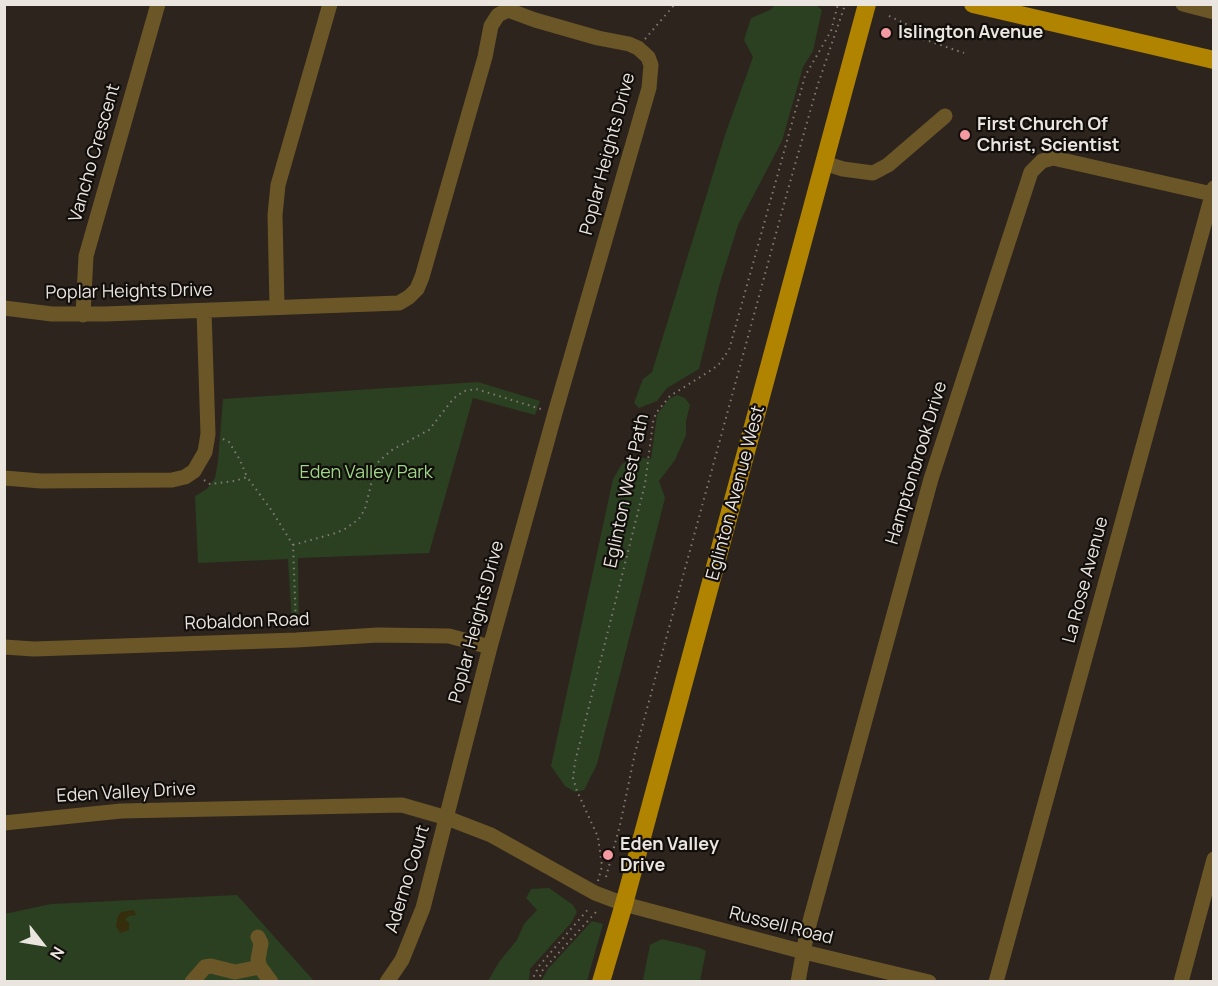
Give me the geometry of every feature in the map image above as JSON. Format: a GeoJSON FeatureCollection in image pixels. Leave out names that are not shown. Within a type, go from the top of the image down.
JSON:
{"type":"FeatureCollection","features":[{"type":"Feature","properties":{"kind":"main road","name":"Eglinton Avenue West"},"geometry":{"type":"LineString","coordinates":[[601,981],[624,904],[867,4]]}},
{"type":"Feature","properties":{"kind":"main road"},"geometry":{"type":"LineString","coordinates":[[973,4],[1214,60]]}},
{"type":"Feature","properties":{"kind":"street","name":"Vancho Crescent"},"geometry":{"type":"LineString","coordinates":[[83,315],[86,256],[158,4]]}},
{"type":"Feature","properties":{"kind":"street"},"geometry":{"type":"LineString","coordinates":[[277,307],[275,214],[278,184],[330,4]]}},
{"type":"Feature","properties":{"kind":"street"},"geometry":{"type":"LineString","coordinates":[[1183,4],[1214,12]]}},
{"type":"Feature","properties":{"kind":"street","name":"Poplar Heights Drive"},"geometry":{"type":"LineString","coordinates":[[4,308],[83,315],[399,303],[417,289],[427,264],[492,26],[498,15],[508,10],[535,20],[638,48],[648,57],[651,65],[649,88],[490,647],[447,818]]}},
{"type":"Feature","properties":{"kind":"street"},"geometry":{"type":"LineString","coordinates":[[824,163],[843,169],[873,173],[888,165],[945,116]]}},
{"type":"Feature","properties":{"kind":"street","name":"Hamptonbrook Drive"},"geometry":{"type":"LineString","coordinates":[[798,981],[810,921],[930,479],[1031,172],[1042,161],[1053,158],[1213,191]]}},
{"type":"Feature","properties":{"kind":"street","name":"La Rose Avenue"},"geometry":{"type":"LineString","coordinates":[[996,981],[1213,191]]}},
{"type":"Feature","properties":{"kind":"street"},"geometry":{"type":"LineString","coordinates":[[4,478],[30,481],[172,480],[185,477],[194,471],[205,453],[208,434],[204,311]]}},
{"type":"Feature","properties":{"kind":"street","name":"Robaldon Road"},"geometry":{"type":"LineString","coordinates":[[4,647],[34,649],[378,635],[432,635],[449,636],[490,647]]}},
{"type":"Feature","properties":{"kind":"street","name":"Eden Valley Drive"},"geometry":{"type":"LineString","coordinates":[[4,823],[121,811],[402,805],[491,834],[595,893],[624,904]]}},
{"type":"Feature","properties":{"kind":"street","name":"Aderno Court"},"geometry":{"type":"LineString","coordinates":[[387,981],[402,960],[417,926],[447,818]]}},
{"type":"Feature","properties":{"kind":"street"},"geometry":{"type":"LineString","coordinates":[[1181,981],[1214,859]]}},
{"type":"Feature","properties":{"kind":"street","name":"Russell Road"},"geometry":{"type":"LineString","coordinates":[[624,904],[804,952],[929,981]]}},
{"type":"Feature","properties":{"kind":"street"},"geometry":{"type":"LineString","coordinates":[[258,937],[261,943],[258,960],[260,967],[271,981]]}},
{"type":"Feature","properties":{"kind":"street"},"geometry":{"type":"LineString","coordinates":[[192,981],[205,967],[211,966],[235,972],[260,967]]}},
{"type":"Feature","properties":{"kind":"path"},"geometry":{"type":"LineString","coordinates":[[638,48],[675,4]]}},
{"type":"Feature","properties":{"kind":"path","name":"Eglinton West Path"},"geometry":{"type":"LineString","coordinates":[[598,880],[602,866],[598,837],[573,778],[575,762],[645,484],[653,422],[656,413],[670,396],[713,369],[729,350],[805,76],[831,31],[838,4]]}},
{"type":"Feature","properties":{"kind":"path"},"geometry":{"type":"LineString","coordinates":[[606,877],[635,753],[784,204],[845,5]]}},
{"type":"Feature","properties":{"kind":"path"},"geometry":{"type":"LineString","coordinates":[[890,16],[906,24],[920,38],[964,53]]}},
{"type":"Feature","properties":{"kind":"path"},"geometry":{"type":"LineString","coordinates":[[293,545],[336,533],[359,519],[365,509],[375,468],[379,461],[392,450],[429,430],[453,399],[464,391],[476,389],[555,414]]}},
{"type":"Feature","properties":{"kind":"path"},"geometry":{"type":"LineString","coordinates":[[224,438],[229,442],[247,477],[293,545],[296,640]]}},
{"type":"Feature","properties":{"kind":"path"},"geometry":{"type":"LineString","coordinates":[[194,471],[210,484],[247,477]]}},
{"type":"Feature","properties":{"kind":"path"},"geometry":{"type":"LineString","coordinates":[[531,981],[539,966],[586,914],[591,905]]}},
{"type":"Feature","properties":{"kind":"path"},"geometry":{"type":"LineString","coordinates":[[538,981],[542,971],[596,912]]}},
{"type":"Feature","properties":{"kind":"green space"},"geometry":{"type":"Polygon","coordinates":[[[776,4],[816,5],[822,10],[813,51],[803,67],[782,141],[738,225],[719,286],[699,369],[667,388],[657,401],[639,408],[634,403],[643,379],[652,372],[725,135],[753,57],[744,40],[751,18],[770,10],[776,4]]]}},
{"type":"Feature","properties":{"kind":"green space","name":"Eden Valley Park"},"geometry":{"type":"Polygon","coordinates":[[[478,382],[540,401],[535,415],[473,398],[429,553],[298,558],[299,624],[292,623],[288,559],[198,563],[195,496],[207,489],[215,478],[223,399],[478,382]]]}},
{"type":"Feature","properties":{"kind":"green space"},"geometry":{"type":"Polygon","coordinates":[[[677,395],[685,398],[690,405],[686,421],[686,435],[675,460],[659,481],[665,498],[597,764],[584,790],[575,792],[565,786],[551,766],[613,479],[622,464],[636,457],[651,459],[657,415],[669,399],[677,395]]]}},
{"type":"Feature","properties":{"kind":"green space"},"geometry":{"type":"Polygon","coordinates":[[[549,888],[573,905],[577,912],[571,923],[530,969],[529,981],[488,981],[499,962],[517,940],[524,924],[537,910],[526,898],[531,889],[549,888]]]}},
{"type":"Feature","properties":{"kind":"green space"},"geometry":{"type":"Polygon","coordinates":[[[237,895],[314,981],[5,981],[4,914],[51,904],[237,895]]]}},
{"type":"Feature","properties":{"kind":"green space"},"geometry":{"type":"Polygon","coordinates":[[[592,921],[603,924],[587,981],[541,981],[548,969],[592,921]]]}},
{"type":"Feature","properties":{"kind":"green space"},"geometry":{"type":"Polygon","coordinates":[[[662,939],[706,951],[700,981],[641,981],[650,945],[662,939]]]}},
{"type":"Feature","properties":{"kind":"sand"},"geometry":{"type":"Polygon","coordinates":[[[134,910],[136,915],[125,919],[129,923],[129,930],[120,933],[116,926],[118,916],[121,912],[134,910]]]}},
{"type":"Feature","properties":{"kind":"place","name":"Islington Avenue"},"geometry":{"type":"Point","coordinates":[886,33]}},
{"type":"Feature","properties":{"kind":"place","name":"First Church Of Christ, Scientist"},"geometry":{"type":"Point","coordinates":[965,135]}},
{"type":"Feature","properties":{"kind":"place","name":"Eden Valley Drive"},"geometry":{"type":"Point","coordinates":[608,855]}}]}
